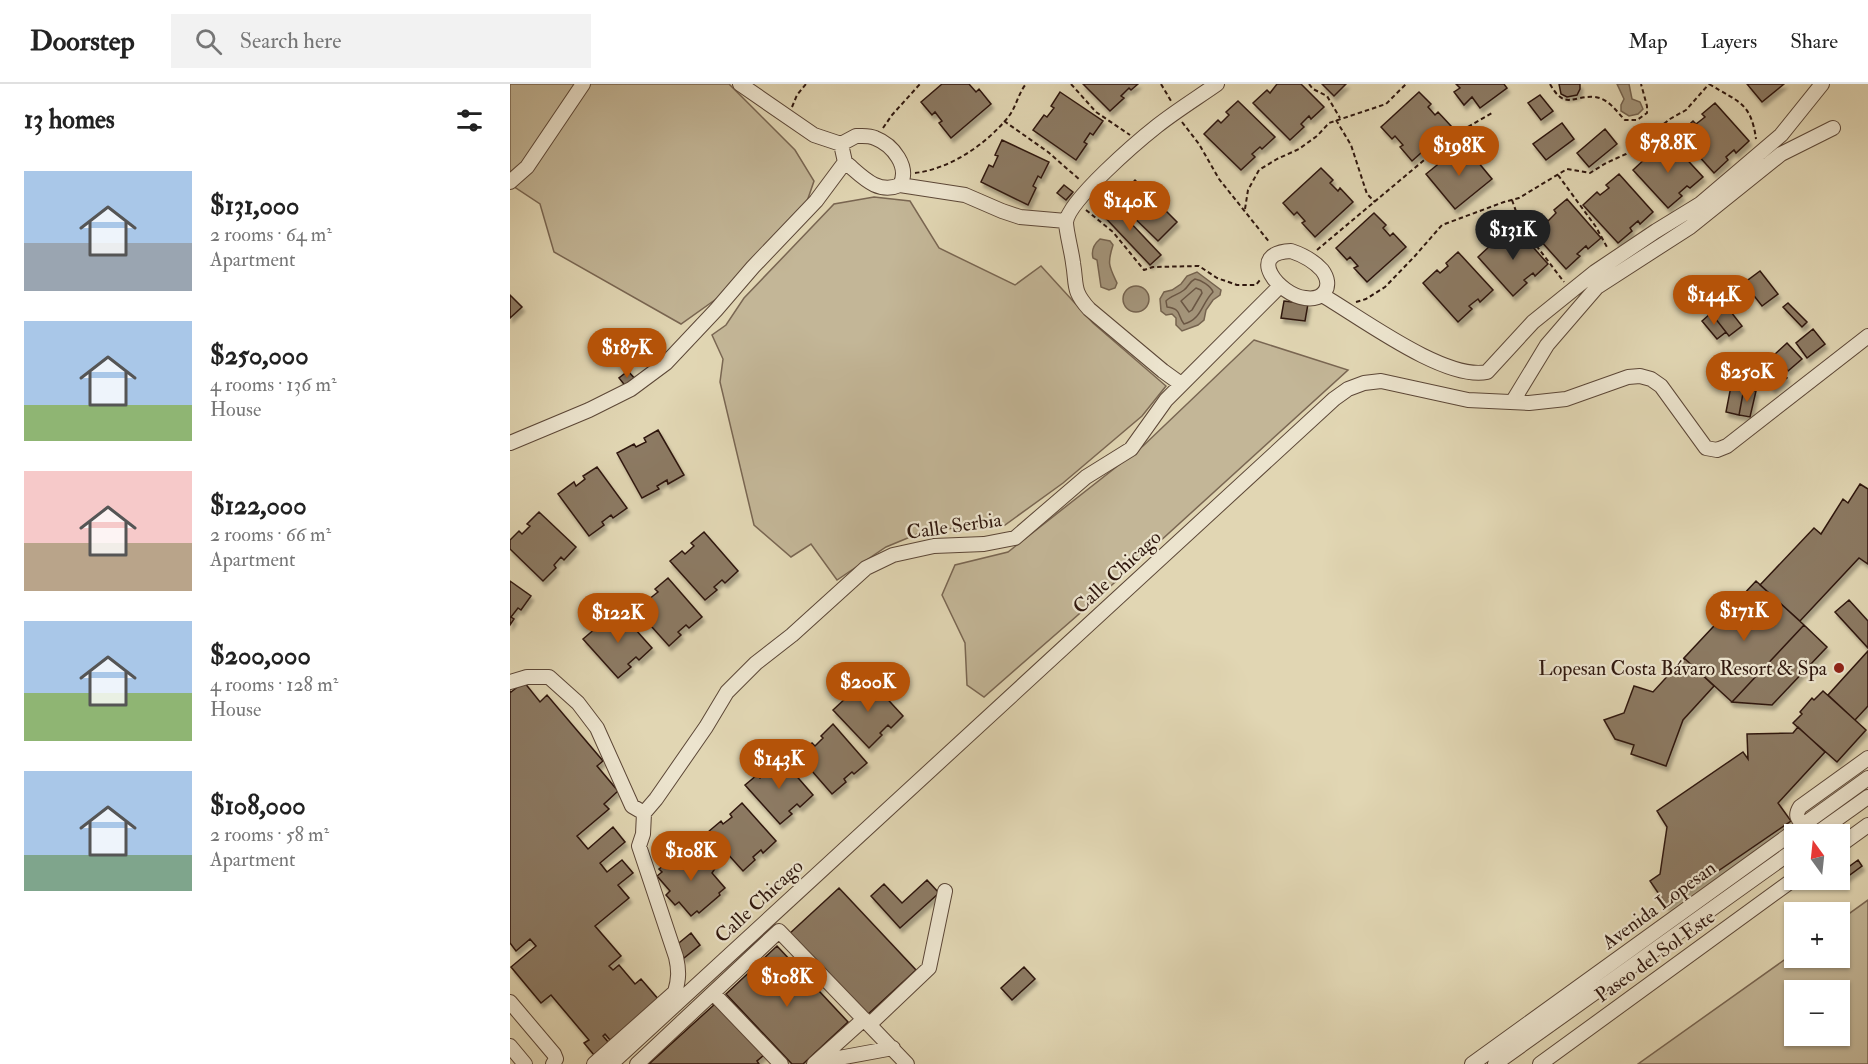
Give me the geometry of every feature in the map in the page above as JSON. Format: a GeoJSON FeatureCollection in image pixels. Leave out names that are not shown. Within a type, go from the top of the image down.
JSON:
{"type":"FeatureCollection","features":[{"type":"Feature","properties":{"kind":"street"},"geometry":{"type":"LineString","coordinates":[[510,182],[527,167],[582,84]]}},
{"type":"Feature","properties":{"kind":"street"},"geometry":{"type":"LineString","coordinates":[[740,84],[814,135],[842,144],[856,136],[877,138],[900,159],[902,179],[894,188],[877,187],[845,162],[842,144]]}},
{"type":"Feature","properties":{"kind":"street"},"geometry":{"type":"LineString","coordinates":[[1181,384],[1089,309],[1078,297],[1066,221],[1077,202],[1138,142],[1217,84]]}},
{"type":"Feature","properties":{"kind":"street"},"geometry":{"type":"LineString","coordinates":[[1322,296],[1431,360],[1476,374],[1487,372],[1533,322],[1570,292],[1612,261],[1700,204],[1756,157],[1781,135],[1822,84]]}},
{"type":"Feature","properties":{"kind":"street"},"geometry":{"type":"LineString","coordinates":[[1513,401],[1547,345],[1597,287],[1690,227],[1781,154],[1833,128]]}},
{"type":"Feature","properties":{"kind":"street"},"geometry":{"type":"LineString","coordinates":[[510,443],[589,410],[631,389],[666,363],[816,201],[845,162]]}},
{"type":"Feature","properties":{"kind":"street"},"geometry":{"type":"LineString","coordinates":[[902,179],[965,195],[1020,217],[1066,221]]}},
{"type":"Feature","properties":{"kind":"street"},"geometry":{"type":"LineString","coordinates":[[1291,251],[1308,258],[1321,269],[1328,283],[1327,290],[1322,296],[1312,299],[1301,298],[1280,286],[1269,271],[1268,265],[1271,257],[1278,252],[1291,251]]}},
{"type":"Feature","properties":{"kind":"street","name":"Calle Serbia"},"geometry":{"type":"LineString","coordinates":[[644,813],[668,783],[727,692],[756,663],[792,635],[866,568],[893,555],[934,546],[984,544],[1015,538],[1086,477],[1131,449],[1166,400],[1280,286]]}},
{"type":"Feature","properties":{"kind":"street","name":"Calle Chicago"},"geometry":{"type":"LineString","coordinates":[[611,1064],[1348,389],[1364,382],[1381,381],[1468,400],[1529,403],[1566,399],[1614,381],[1640,376],[1651,379],[1661,386],[1706,448],[1717,450],[1727,446],[1868,336]]}},
{"type":"Feature","properties":{"kind":"street"},"geometry":{"type":"LineString","coordinates":[[510,682],[527,677],[549,677],[578,703],[597,728],[632,806],[644,813],[643,834],[639,846],[676,957],[679,975],[675,992],[594,1064]]}},
{"type":"Feature","properties":{"kind":"street"},"geometry":{"type":"LineString","coordinates":[[1802,824],[1796,813],[1800,807],[1868,758]]}},
{"type":"Feature","properties":{"kind":"street","name":"Avenida Lopesan"},"geometry":{"type":"LineString","coordinates":[[1804,824],[1868,778]]}},
{"type":"Feature","properties":{"kind":"street"},"geometry":{"type":"LineString","coordinates":[[1830,824],[1868,797]]}},
{"type":"Feature","properties":{"kind":"street"},"geometry":{"type":"LineString","coordinates":[[1850,838],[1868,825]]}},
{"type":"Feature","properties":{"kind":"street","name":"Avenida Lopesan"},"geometry":{"type":"LineString","coordinates":[[1472,1064],[1784,839]]}},
{"type":"Feature","properties":{"kind":"street","name":"Avenida Lopesan"},"geometry":{"type":"LineString","coordinates":[[1494,1064],[1784,857]]}},
{"type":"Feature","properties":{"kind":"street","name":"Paseo del Sol Este"},"geometry":{"type":"LineString","coordinates":[[1540,1064],[1784,886]]}},
{"type":"Feature","properties":{"kind":"street"},"geometry":{"type":"LineString","coordinates":[[814,1064],[929,968],[945,891]]}},
{"type":"Feature","properties":{"kind":"street"},"geometry":{"type":"LineString","coordinates":[[638,1064],[779,932],[907,1064]]}},
{"type":"Feature","properties":{"kind":"street"},"geometry":{"type":"LineString","coordinates":[[713,993],[781,1064]]}},
{"type":"Feature","properties":{"kind":"street"},"geometry":{"type":"LineString","coordinates":[[510,1002],[554,1054],[556,1059],[553,1064]]}},
{"type":"Feature","properties":{"kind":"street"},"geometry":{"type":"LineString","coordinates":[[510,1046],[525,1064]]}},
{"type":"Feature","properties":{"kind":"street"},"geometry":{"type":"LineString","coordinates":[[828,1064],[838,1058],[893,1048]]}},
{"type":"Feature","properties":{"kind":"path"},"geometry":{"type":"LineString","coordinates":[[788,118],[797,94],[806,84]]}},
{"type":"Feature","properties":{"kind":"path"},"geometry":{"type":"LineString","coordinates":[[877,138],[892,115],[920,84]]}},
{"type":"Feature","properties":{"kind":"path"},"geometry":{"type":"LineString","coordinates":[[902,179],[950,163],[972,150],[1010,116],[1026,84]]}},
{"type":"Feature","properties":{"kind":"path"},"geometry":{"type":"LineString","coordinates":[[1071,84],[1096,112],[1138,142]]}},
{"type":"Feature","properties":{"kind":"path"},"geometry":{"type":"LineString","coordinates":[[1161,84],[1175,113],[1199,144],[1219,179],[1278,252]]}},
{"type":"Feature","properties":{"kind":"path"},"geometry":{"type":"LineString","coordinates":[[1309,84],[1313,89],[1327,96],[1340,118]]}},
{"type":"Feature","properties":{"kind":"path"},"geometry":{"type":"LineString","coordinates":[[1245,209],[1248,190],[1259,170],[1299,149],[1317,136],[1329,123],[1386,104],[1407,84]]}},
{"type":"Feature","properties":{"kind":"path"},"geometry":{"type":"LineString","coordinates":[[1550,84],[1556,95],[1567,101],[1597,97],[1610,104],[1625,120],[1637,120],[1647,113],[1641,84]]}},
{"type":"Feature","properties":{"kind":"path"},"geometry":{"type":"LineString","coordinates":[[1342,307],[1366,299],[1385,287],[1442,225],[1533,191],[1567,169],[1590,173],[1626,154],[1670,119],[1686,110],[1709,84],[1747,110],[1754,121],[1756,157]]}},
{"type":"Feature","properties":{"kind":"path"},"geometry":{"type":"LineString","coordinates":[[1308,258],[1454,135],[1492,113]]}},
{"type":"Feature","properties":{"kind":"path"},"geometry":{"type":"LineString","coordinates":[[1336,120],[1352,145],[1367,194],[1375,202]]}},
{"type":"Feature","properties":{"kind":"path"},"geometry":{"type":"LineString","coordinates":[[1004,121],[1048,152],[1089,189]]}},
{"type":"Feature","properties":{"kind":"path"},"geometry":{"type":"LineString","coordinates":[[1557,174],[1603,236],[1612,261]]}},
{"type":"Feature","properties":{"kind":"path"},"geometry":{"type":"LineString","coordinates":[[1512,200],[1522,228],[1570,292]]}},
{"type":"Feature","properties":{"kind":"path"},"geometry":{"type":"LineString","coordinates":[[1077,202],[1113,232],[1144,270],[1153,267],[1199,266],[1217,278],[1237,285],[1256,285],[1269,271]]}},
{"type":"Feature","properties":{"kind":"shaded area"},"geometry":{"type":"Polygon","coordinates":[[[510,84],[729,84],[795,150],[814,181],[804,210],[719,297],[681,324],[554,252],[540,204],[510,184],[510,84]]]}},
{"type":"Feature","properties":{"kind":"shaded area"},"geometry":{"type":"Polygon","coordinates":[[[874,197],[910,201],[939,248],[1015,285],[1041,266],[1093,323],[1166,386],[1142,416],[1063,483],[1005,525],[927,530],[886,547],[837,580],[811,544],[791,557],[754,525],[720,382],[723,359],[712,335],[726,325],[744,298],[834,204],[874,197]]]}},
{"type":"Feature","properties":{"kind":"shaded area"},"geometry":{"type":"Polygon","coordinates":[[[1254,340],[1348,370],[1102,594],[984,697],[967,685],[965,643],[942,595],[955,565],[1008,552],[1143,446],[1254,340]]]}},
{"type":"Feature","properties":{"kind":"shaded area"},"geometry":{"type":"Polygon","coordinates":[[[1868,900],[1868,1064],[1638,1064],[1784,960],[1784,968],[1850,968],[1850,913],[1868,900]]]}},
{"type":"Feature","properties":{"kind":"water"},"geometry":{"type":"Polygon","coordinates":[[[1617,84],[1629,84],[1632,99],[1640,102],[1643,109],[1638,114],[1629,116],[1621,111],[1624,99],[1617,84]]]}},
{"type":"Feature","properties":{"kind":"water"},"geometry":{"type":"Polygon","coordinates":[[[1100,239],[1110,241],[1113,245],[1110,265],[1117,283],[1115,288],[1109,290],[1101,287],[1097,260],[1092,255],[1100,239]]]}},
{"type":"Feature","properties":{"kind":"water"},"geometry":{"type":"Polygon","coordinates":[[[1197,272],[1221,290],[1220,295],[1206,310],[1204,320],[1182,331],[1176,325],[1176,318],[1172,314],[1166,315],[1161,311],[1160,299],[1164,292],[1172,290],[1187,276],[1197,272]]]}},
{"type":"Feature","properties":{"kind":"water"},"geometry":{"type":"Polygon","coordinates":[[[1136,286],[1146,289],[1149,299],[1146,309],[1136,312],[1126,309],[1123,299],[1126,289],[1136,286]]]}},
{"type":"Feature","properties":{"kind":"building"},"geometry":{"type":"Polygon","coordinates":[[[942,84],[969,84],[976,92],[979,89],[991,104],[951,138],[939,123],[942,121],[935,112],[932,115],[921,102],[942,84]]]}},
{"type":"Feature","properties":{"kind":"building"},"geometry":{"type":"Polygon","coordinates":[[[1083,84],[1138,84],[1131,90],[1129,88],[1121,96],[1124,98],[1110,111],[1083,84]]]}},
{"type":"Feature","properties":{"kind":"building"},"geometry":{"type":"Polygon","coordinates":[[[1277,84],[1301,84],[1324,107],[1311,119],[1309,116],[1301,124],[1304,127],[1290,140],[1253,103],[1267,90],[1270,93],[1277,84]]]}},
{"type":"Feature","properties":{"kind":"building"},"geometry":{"type":"Polygon","coordinates":[[[1322,84],[1346,84],[1334,96],[1322,84]]]}},
{"type":"Feature","properties":{"kind":"building"},"geometry":{"type":"Polygon","coordinates":[[[1456,84],[1504,84],[1507,88],[1480,108],[1472,97],[1464,105],[1454,92],[1460,88],[1456,84]]]}},
{"type":"Feature","properties":{"kind":"building"},"geometry":{"type":"Polygon","coordinates":[[[1559,84],[1580,84],[1580,89],[1577,95],[1567,97],[1561,94],[1559,84]]]}},
{"type":"Feature","properties":{"kind":"building"},"geometry":{"type":"Polygon","coordinates":[[[1747,84],[1784,84],[1762,102],[1747,84]]]}},
{"type":"Feature","properties":{"kind":"building"},"geometry":{"type":"Polygon","coordinates":[[[1060,92],[1103,121],[1093,135],[1090,133],[1084,142],[1087,144],[1076,160],[1033,130],[1044,115],[1047,117],[1054,108],[1051,106],[1060,92]]]}},
{"type":"Feature","properties":{"kind":"building"},"geometry":{"type":"Polygon","coordinates":[[[1419,92],[1431,104],[1428,107],[1435,115],[1438,112],[1451,126],[1412,161],[1400,147],[1403,145],[1395,136],[1392,139],[1381,127],[1419,92]]]}},
{"type":"Feature","properties":{"kind":"building"},"geometry":{"type":"Polygon","coordinates":[[[1540,95],[1553,111],[1541,120],[1528,103],[1540,95]]]}},
{"type":"Feature","properties":{"kind":"building"},"geometry":{"type":"Polygon","coordinates":[[[1238,101],[1275,137],[1262,149],[1260,147],[1252,154],[1255,157],[1241,170],[1204,134],[1218,120],[1221,123],[1229,115],[1226,112],[1238,101]]]}},
{"type":"Feature","properties":{"kind":"building"},"geometry":{"type":"Polygon","coordinates":[[[1715,103],[1749,141],[1736,153],[1734,150],[1726,157],[1728,160],[1714,173],[1679,134],[1693,121],[1696,124],[1705,117],[1702,114],[1715,103]]]}},
{"type":"Feature","properties":{"kind":"building"},"geometry":{"type":"Polygon","coordinates":[[[1562,123],[1574,139],[1546,160],[1533,144],[1562,123]]]}},
{"type":"Feature","properties":{"kind":"building"},"geometry":{"type":"Polygon","coordinates":[[[1605,129],[1617,144],[1589,167],[1577,153],[1605,129]]]}},
{"type":"Feature","properties":{"kind":"building"},"geometry":{"type":"Polygon","coordinates":[[[1668,139],[1703,177],[1690,188],[1687,186],[1679,193],[1682,196],[1668,208],[1633,170],[1647,157],[1650,160],[1658,152],[1656,150],[1668,139]]]}},
{"type":"Feature","properties":{"kind":"building"},"geometry":{"type":"Polygon","coordinates":[[[1002,140],[1049,162],[1041,178],[1038,176],[1033,186],[1036,188],[1028,205],[981,182],[989,165],[993,167],[998,156],[995,155],[1002,140]]]}},
{"type":"Feature","properties":{"kind":"building"},"geometry":{"type":"Polygon","coordinates":[[[1463,144],[1492,179],[1455,209],[1426,174],[1463,144]]]}},
{"type":"Feature","properties":{"kind":"building"},"geometry":{"type":"Polygon","coordinates":[[[1321,168],[1333,180],[1330,183],[1338,191],[1340,188],[1353,202],[1315,237],[1302,223],[1305,221],[1297,212],[1294,215],[1283,203],[1321,168]]]}},
{"type":"Feature","properties":{"kind":"building"},"geometry":{"type":"Polygon","coordinates":[[[1619,174],[1653,212],[1640,224],[1638,221],[1630,228],[1632,231],[1618,243],[1583,205],[1597,192],[1600,195],[1609,188],[1606,185],[1619,174]]]}},
{"type":"Feature","properties":{"kind":"building"},"geometry":{"type":"Polygon","coordinates":[[[1135,180],[1177,222],[1158,241],[1116,200],[1135,180]]]}},
{"type":"Feature","properties":{"kind":"building"},"geometry":{"type":"Polygon","coordinates":[[[1064,185],[1073,192],[1066,200],[1057,193],[1064,185]]]}},
{"type":"Feature","properties":{"kind":"building"},"geometry":{"type":"Polygon","coordinates":[[[1567,199],[1601,238],[1588,249],[1586,246],[1577,254],[1580,256],[1566,269],[1531,230],[1545,218],[1548,221],[1556,213],[1554,210],[1567,199]]]}},
{"type":"Feature","properties":{"kind":"building"},"geometry":{"type":"Polygon","coordinates":[[[1109,200],[1161,255],[1150,265],[1098,210],[1109,200]]]}},
{"type":"Feature","properties":{"kind":"building"},"geometry":{"type":"Polygon","coordinates":[[[1374,213],[1386,225],[1383,228],[1390,236],[1393,233],[1406,247],[1367,282],[1354,268],[1358,266],[1350,257],[1347,260],[1336,248],[1374,213]]]}},
{"type":"Feature","properties":{"kind":"building"},"geometry":{"type":"Polygon","coordinates":[[[1514,226],[1548,264],[1535,276],[1533,273],[1524,280],[1527,283],[1513,296],[1478,257],[1492,244],[1495,247],[1504,240],[1501,237],[1514,226]]]}},
{"type":"Feature","properties":{"kind":"building"},"geometry":{"type":"Polygon","coordinates":[[[1458,252],[1493,290],[1480,302],[1478,299],[1469,306],[1472,309],[1458,322],[1423,283],[1437,270],[1440,273],[1448,266],[1446,263],[1458,252]]]}},
{"type":"Feature","properties":{"kind":"building"},"geometry":{"type":"Polygon","coordinates":[[[1760,271],[1778,294],[1762,306],[1744,283],[1760,271]]]}},
{"type":"Feature","properties":{"kind":"building"},"geometry":{"type":"Polygon","coordinates":[[[510,295],[522,307],[510,318],[510,295]]]}},
{"type":"Feature","properties":{"kind":"building"},"geometry":{"type":"Polygon","coordinates":[[[1284,301],[1308,304],[1305,321],[1281,318],[1284,301]]]}},
{"type":"Feature","properties":{"kind":"building"},"geometry":{"type":"Polygon","coordinates":[[[1724,303],[1742,326],[1729,336],[1711,313],[1724,303]]]}},
{"type":"Feature","properties":{"kind":"building"},"geometry":{"type":"Polygon","coordinates":[[[1788,303],[1807,322],[1802,327],[1783,307],[1788,303]]]}},
{"type":"Feature","properties":{"kind":"building"},"geometry":{"type":"Polygon","coordinates":[[[1711,313],[1726,332],[1717,339],[1702,321],[1711,313]]]}},
{"type":"Feature","properties":{"kind":"building"},"geometry":{"type":"Polygon","coordinates":[[[1813,329],[1825,344],[1807,358],[1796,343],[1813,329]]]}},
{"type":"Feature","properties":{"kind":"building"},"geometry":{"type":"Polygon","coordinates":[[[1787,343],[1802,359],[1788,371],[1774,355],[1787,343]]]}},
{"type":"Feature","properties":{"kind":"building"},"geometry":{"type":"Polygon","coordinates":[[[1775,363],[1787,378],[1773,389],[1761,374],[1775,363]]]}},
{"type":"Feature","properties":{"kind":"building"},"geometry":{"type":"Polygon","coordinates":[[[628,371],[636,380],[627,388],[619,378],[628,371]]]}},
{"type":"Feature","properties":{"kind":"building"},"geometry":{"type":"Polygon","coordinates":[[[1731,386],[1744,388],[1739,415],[1726,412],[1731,386]]]}},
{"type":"Feature","properties":{"kind":"building"},"geometry":{"type":"Polygon","coordinates":[[[1744,388],[1756,391],[1750,417],[1739,415],[1744,388]]]}},
{"type":"Feature","properties":{"kind":"building"},"geometry":{"type":"Polygon","coordinates":[[[658,430],[684,475],[668,484],[667,480],[657,486],[659,489],[642,498],[617,453],[634,444],[636,447],[646,442],[644,438],[658,430]]]}},
{"type":"Feature","properties":{"kind":"building"},"geometry":{"type":"Polygon","coordinates":[[[597,467],[627,508],[613,518],[611,515],[602,522],[604,525],[589,536],[558,494],[574,482],[576,486],[585,479],[583,476],[597,467]]]}},
{"type":"Feature","properties":{"kind":"building"},"geometry":{"type":"Polygon","coordinates":[[[1860,484],[1868,489],[1868,564],[1859,558],[1800,621],[1760,585],[1814,528],[1821,534],[1843,499],[1848,503],[1860,484]]]}},
{"type":"Feature","properties":{"kind":"building"},"geometry":{"type":"Polygon","coordinates":[[[539,512],[576,547],[564,560],[561,557],[554,565],[556,568],[543,581],[510,549],[510,540],[519,531],[522,534],[530,526],[527,524],[539,512]]]}},
{"type":"Feature","properties":{"kind":"building"},"geometry":{"type":"Polygon","coordinates":[[[704,532],[738,571],[725,583],[722,580],[714,587],[717,590],[705,600],[670,561],[682,551],[685,554],[694,546],[691,543],[704,532]]]}},
{"type":"Feature","properties":{"kind":"building"},"geometry":{"type":"Polygon","coordinates":[[[668,578],[702,617],[689,628],[686,625],[678,632],[681,635],[669,646],[634,607],[646,596],[649,599],[658,592],[655,589],[668,578]]]}},
{"type":"Feature","properties":{"kind":"building"},"geometry":{"type":"Polygon","coordinates":[[[510,581],[531,596],[521,610],[518,608],[511,617],[514,619],[510,625],[510,581]]]}},
{"type":"Feature","properties":{"kind":"building"},"geometry":{"type":"Polygon","coordinates":[[[1756,581],[1804,625],[1732,702],[1684,658],[1756,581]]]}},
{"type":"Feature","properties":{"kind":"building"},"geometry":{"type":"Polygon","coordinates":[[[1849,600],[1868,621],[1868,648],[1835,612],[1849,600]]]}},
{"type":"Feature","properties":{"kind":"building"},"geometry":{"type":"Polygon","coordinates":[[[618,610],[652,648],[639,660],[636,657],[628,664],[631,667],[618,678],[583,639],[596,628],[599,631],[608,624],[605,621],[618,610]]]}},
{"type":"Feature","properties":{"kind":"building"},"geometry":{"type":"Polygon","coordinates":[[[1804,625],[1827,647],[1772,705],[1732,702],[1804,625]]]}},
{"type":"Feature","properties":{"kind":"building"},"geometry":{"type":"Polygon","coordinates":[[[1868,651],[1868,706],[1855,720],[1828,695],[1868,651]]]}},
{"type":"Feature","properties":{"kind":"building"},"geometry":{"type":"Polygon","coordinates":[[[1684,658],[1714,686],[1683,720],[1666,766],[1631,754],[1634,745],[1615,739],[1604,720],[1624,713],[1634,686],[1653,692],[1684,658]]]}},
{"type":"Feature","properties":{"kind":"building"},"geometry":{"type":"Polygon","coordinates":[[[868,678],[903,716],[891,728],[888,725],[869,748],[833,710],[847,697],[850,700],[868,678]]]}},
{"type":"Feature","properties":{"kind":"building"},"geometry":{"type":"Polygon","coordinates":[[[524,682],[540,702],[547,695],[603,761],[597,766],[618,791],[604,804],[609,809],[577,836],[588,849],[613,827],[625,842],[600,863],[607,872],[622,860],[633,873],[618,885],[629,898],[595,926],[621,956],[609,966],[613,970],[619,965],[635,984],[641,979],[659,1000],[610,1040],[605,1034],[603,1036],[609,1043],[594,1055],[584,1043],[589,1040],[551,995],[541,1003],[511,967],[536,946],[530,939],[516,951],[510,943],[510,691],[524,682]]]}},
{"type":"Feature","properties":{"kind":"building"},"geometry":{"type":"Polygon","coordinates":[[[1823,691],[1866,730],[1837,762],[1793,723],[1812,698],[1814,700],[1823,691]]]}},
{"type":"Feature","properties":{"kind":"building"},"geometry":{"type":"Polygon","coordinates":[[[833,724],[867,763],[844,779],[846,782],[832,794],[798,755],[812,743],[815,746],[833,724]]]}},
{"type":"Feature","properties":{"kind":"building"},"geometry":{"type":"Polygon","coordinates":[[[1798,727],[1825,752],[1778,803],[1791,821],[1667,906],[1650,881],[1660,874],[1667,827],[1657,811],[1743,752],[1748,759],[1747,734],[1793,733],[1798,727]]]}},
{"type":"Feature","properties":{"kind":"building"},"geometry":{"type":"Polygon","coordinates":[[[779,756],[813,795],[800,807],[797,804],[789,811],[792,814],[780,824],[745,785],[757,775],[760,778],[769,770],[766,767],[779,756]]]}},
{"type":"Feature","properties":{"kind":"building"},"geometry":{"type":"Polygon","coordinates":[[[742,803],[776,841],[763,853],[761,850],[753,857],[755,860],[743,871],[708,832],[721,821],[723,824],[732,817],[730,814],[742,803]]]}},
{"type":"Feature","properties":{"kind":"building"},"geometry":{"type":"Polygon","coordinates":[[[691,848],[703,863],[709,859],[715,862],[716,867],[712,873],[725,888],[699,913],[697,911],[691,916],[679,902],[675,905],[666,895],[670,891],[657,876],[662,872],[659,869],[682,851],[685,852],[691,848]]]}},
{"type":"Feature","properties":{"kind":"building"},"geometry":{"type":"Polygon","coordinates":[[[1858,860],[1862,866],[1850,875],[1850,866],[1858,860]]]}},
{"type":"Feature","properties":{"kind":"building"},"geometry":{"type":"Polygon","coordinates":[[[927,880],[939,893],[900,928],[871,896],[884,884],[902,903],[927,880]]]}},
{"type":"Feature","properties":{"kind":"building"},"geometry":{"type":"Polygon","coordinates":[[[839,888],[916,970],[865,1017],[788,935],[839,888]]]}},
{"type":"Feature","properties":{"kind":"building"},"geometry":{"type":"Polygon","coordinates":[[[691,933],[700,945],[684,958],[674,947],[691,933]]]}},
{"type":"Feature","properties":{"kind":"building"},"geometry":{"type":"Polygon","coordinates":[[[777,946],[848,1022],[803,1064],[792,1064],[726,994],[777,946]]]}},
{"type":"Feature","properties":{"kind":"building"},"geometry":{"type":"Polygon","coordinates":[[[1024,967],[1035,979],[1012,1000],[1001,988],[1024,967]]]}},
{"type":"Feature","properties":{"kind":"building"},"geometry":{"type":"Polygon","coordinates":[[[716,1003],[764,1055],[757,1061],[759,1064],[649,1064],[716,1003]]]}},
{"type":"Feature","properties":{"kind":"place","name":"Lopesan Costa Bávaro Resort & Spa"},"geometry":{"type":"Point","coordinates":[1839,668]}}]}
